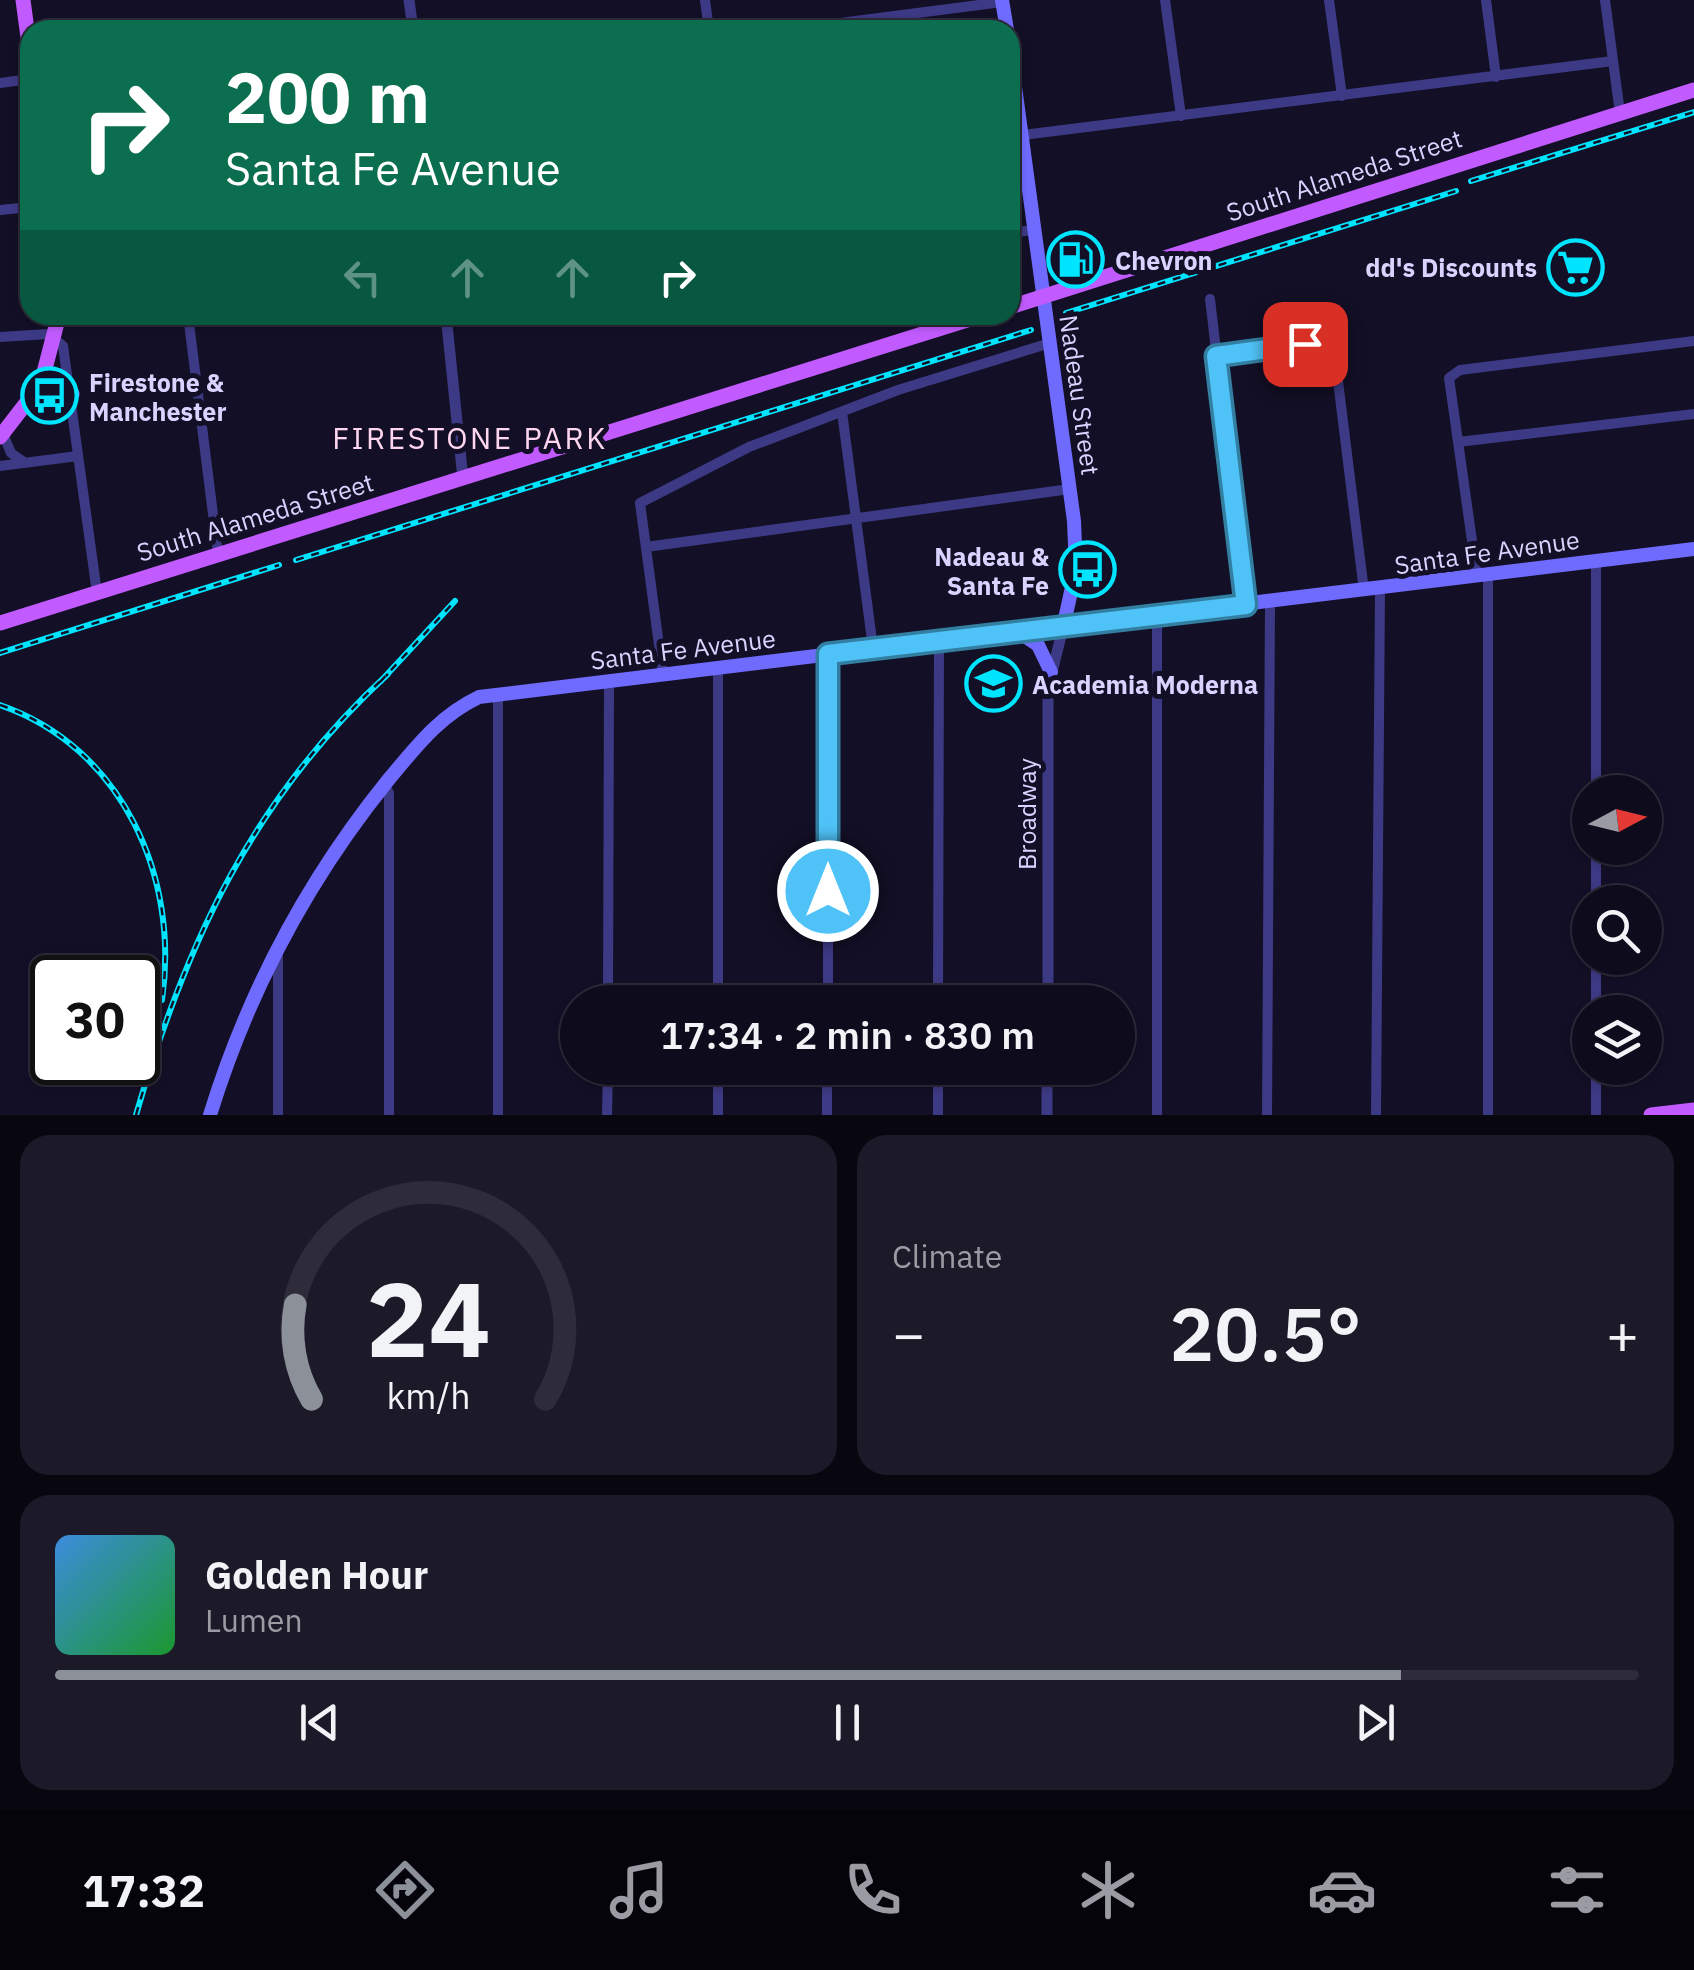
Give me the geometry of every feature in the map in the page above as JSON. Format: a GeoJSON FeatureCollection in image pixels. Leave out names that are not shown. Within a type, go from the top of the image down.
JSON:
{"type":"FeatureCollection","features":[{"type":"Feature","properties":{"kind":"main road","name":"South Alameda Street"},"geometry":{"type":"LineString","coordinates":[[1020,303],[1694,90]]}},
{"type":"Feature","properties":{"kind":"main road","name":"Nadeau Street"},"geometry":{"type":"LineString","coordinates":[[1020,130],[1070,490],[1076,569],[1064,628]]}},
{"type":"Feature","properties":{"kind":"main road"},"geometry":{"type":"LineString","coordinates":[[1,436],[38,389],[58,325]]}},
{"type":"Feature","properties":{"kind":"main road","name":"South Alameda Street"},"geometry":{"type":"LineString","coordinates":[[0,623],[951,325]]}},
{"type":"Feature","properties":{"kind":"main road"},"geometry":{"type":"LineString","coordinates":[[38,389],[60,387],[72,394]]}},
{"type":"Feature","properties":{"kind":"main road","name":"Santa Fe Avenue"},"geometry":{"type":"LineString","coordinates":[[210,1115],[278,943],[334,853],[442,718],[478,698],[1694,550]]}},
{"type":"Feature","properties":{"kind":"main road"},"geometry":{"type":"LineString","coordinates":[[1020,633],[1038,645],[1051,672]]}},
{"type":"Feature","properties":{"kind":"main road"},"geometry":{"type":"LineString","coordinates":[[1651,1115],[1694,1110]]}},
{"type":"Feature","properties":{"kind":"street"},"geometry":{"type":"LineString","coordinates":[[1166,0],[1181,116]]}},
{"type":"Feature","properties":{"kind":"street"},"geometry":{"type":"LineString","coordinates":[[1329,0],[1342,96]]}},
{"type":"Feature","properties":{"kind":"street"},"geometry":{"type":"LineString","coordinates":[[1486,0],[1496,77]]}},
{"type":"Feature","properties":{"kind":"street"},"geometry":{"type":"LineString","coordinates":[[1605,0],[1620,114]]}},
{"type":"Feature","properties":{"kind":"street"},"geometry":{"type":"LineString","coordinates":[[860,20],[1002,1]]}},
{"type":"Feature","properties":{"kind":"street"},"geometry":{"type":"LineString","coordinates":[[1022,135],[1613,62]]}},
{"type":"Feature","properties":{"kind":"street"},"geometry":{"type":"LineString","coordinates":[[1020,232],[1033,230]]}},
{"type":"Feature","properties":{"kind":"street"},"geometry":{"type":"LineString","coordinates":[[1210,299],[1246,605]]}},
{"type":"Feature","properties":{"kind":"street"},"geometry":{"type":"LineString","coordinates":[[189,325],[218,554]]}},
{"type":"Feature","properties":{"kind":"street"},"geometry":{"type":"LineString","coordinates":[[447,325],[464,478]]}},
{"type":"Feature","properties":{"kind":"street"},"geometry":{"type":"LineString","coordinates":[[0,337],[38,332],[56,338],[68,358],[96,593]]}},
{"type":"Feature","properties":{"kind":"street"},"geometry":{"type":"LineString","coordinates":[[1216,356],[1333,341],[1372,590],[1376,1115]]}},
{"type":"Feature","properties":{"kind":"street"},"geometry":{"type":"LineString","coordinates":[[1488,1115],[1483,576],[1449,378],[1460,370],[1694,341]]}},
{"type":"Feature","properties":{"kind":"street"},"geometry":{"type":"LineString","coordinates":[[663,675],[640,503],[749,448],[842,412],[1050,343]]}},
{"type":"Feature","properties":{"kind":"street"},"geometry":{"type":"LineString","coordinates":[[842,412],[874,648]]}},
{"type":"Feature","properties":{"kind":"street"},"geometry":{"type":"LineString","coordinates":[[1458,442],[1694,414]]}},
{"type":"Feature","properties":{"kind":"street"},"geometry":{"type":"LineString","coordinates":[[1,436],[11,453],[24,462]]}},
{"type":"Feature","properties":{"kind":"street"},"geometry":{"type":"LineString","coordinates":[[0,466],[78,456]]}},
{"type":"Feature","properties":{"kind":"street"},"geometry":{"type":"LineString","coordinates":[[646,546],[1070,490]]}},
{"type":"Feature","properties":{"kind":"street"},"geometry":{"type":"LineString","coordinates":[[1596,560],[1596,775]]}},
{"type":"Feature","properties":{"kind":"street"},"geometry":{"type":"LineString","coordinates":[[1268,1115],[1270,602]]}},
{"type":"Feature","properties":{"kind":"street"},"geometry":{"type":"LineString","coordinates":[[1156,1115],[1157,617]]}},
{"type":"Feature","properties":{"kind":"street","name":"Broadway"},"geometry":{"type":"LineString","coordinates":[[1048,985],[1051,672],[1064,628]]}},
{"type":"Feature","properties":{"kind":"street"},"geometry":{"type":"LineString","coordinates":[[938,985],[939,641]]}},
{"type":"Feature","properties":{"kind":"street"},"geometry":{"type":"LineString","coordinates":[[828,654],[828,985]]}},
{"type":"Feature","properties":{"kind":"street"},"geometry":{"type":"LineString","coordinates":[[718,668],[718,985]]}},
{"type":"Feature","properties":{"kind":"street"},"geometry":{"type":"LineString","coordinates":[[608,985],[609,681]]}},
{"type":"Feature","properties":{"kind":"street"},"geometry":{"type":"LineString","coordinates":[[498,695],[498,1115]]}},
{"type":"Feature","properties":{"kind":"street"},"geometry":{"type":"LineString","coordinates":[[384,786],[389,793],[389,1115]]}},
{"type":"Feature","properties":{"kind":"street"},"geometry":{"type":"LineString","coordinates":[[278,943],[278,1115]]}},
{"type":"Feature","properties":{"kind":"street"},"geometry":{"type":"LineString","coordinates":[[608,1085],[608,1115]]}},
{"type":"Feature","properties":{"kind":"street"},"geometry":{"type":"LineString","coordinates":[[718,1085],[718,1115]]}},
{"type":"Feature","properties":{"kind":"street"},"geometry":{"type":"LineString","coordinates":[[827,1115],[828,1085]]}},
{"type":"Feature","properties":{"kind":"street"},"geometry":{"type":"LineString","coordinates":[[938,1085],[938,1115]]}},
{"type":"Feature","properties":{"kind":"street"},"geometry":{"type":"LineString","coordinates":[[1047,1115],[1048,1085]]}},
{"type":"Feature","properties":{"kind":"street"},"geometry":{"type":"LineString","coordinates":[[1596,1085],[1596,1115]]}},
{"type":"Feature","properties":{"kind":"railway"},"geometry":{"type":"LineString","coordinates":[[1471,181],[1694,112]]}},
{"type":"Feature","properties":{"kind":"railway"},"geometry":{"type":"LineString","coordinates":[[1066,313],[1456,191]]}},
{"type":"Feature","properties":{"kind":"railway"},"geometry":{"type":"LineString","coordinates":[[296,560],[1031,330]]}},
{"type":"Feature","properties":{"kind":"railway"},"geometry":{"type":"LineString","coordinates":[[0,653],[279,565]]}},
{"type":"Feature","properties":{"kind":"railway"},"geometry":{"type":"LineString","coordinates":[[380,682],[455,601]]}},
{"type":"Feature","properties":{"kind":"railway"},"geometry":{"type":"LineString","coordinates":[[136,1115],[177,991],[230,876],[299,771],[340,721],[388,674]]}},
{"type":"Feature","properties":{"kind":"railway"},"geometry":{"type":"LineString","coordinates":[[0,705],[43,725],[79,752],[110,784],[134,822],[151,864],[161,908],[165,954],[162,1000]]}},
{"type":"Feature","properties":{"kind":"place","name":"Chevron"},"geometry":{"type":"Point","coordinates":[1076,260]}},
{"type":"Feature","properties":{"kind":"place","name":"dd's Discounts"},"geometry":{"type":"Point","coordinates":[1576,267]}},
{"type":"Feature","properties":{"kind":"place","name":"Firestone & Manchester"},"geometry":{"type":"Point","coordinates":[50,396]}},
{"type":"Feature","properties":{"kind":"place","name":"Nadeau & Santa Fe"},"geometry":{"type":"Point","coordinates":[1088,570]}},
{"type":"Feature","properties":{"kind":"place","name":"Academia Moderna"},"geometry":{"type":"Point","coordinates":[993,684]}},
{"type":"Feature","properties":{"kind":"district","name":"FIRESTONE PARK"},"geometry":{"type":"Point","coordinates":[470,437]}},
{"type":"Feature","properties":{"kind":"route"},"geometry":{"type":"LineString","coordinates":[[828,891],[828,654],[1246,605],[1216,356],[1305,344]]}}]}
